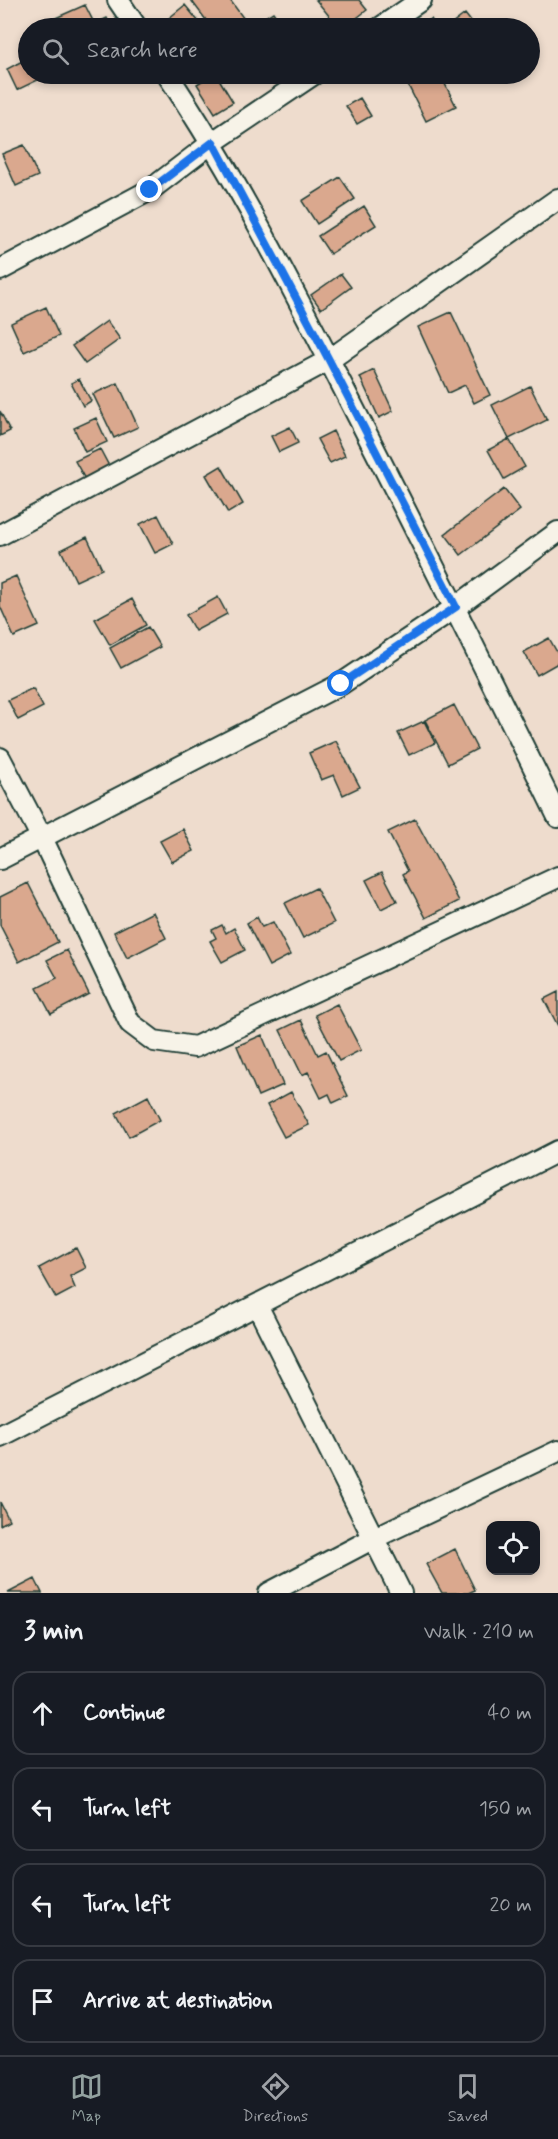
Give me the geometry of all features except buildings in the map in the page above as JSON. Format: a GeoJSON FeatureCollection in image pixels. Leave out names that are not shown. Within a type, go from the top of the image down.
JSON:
{"type":"FeatureCollection","features":[{"type":"Feature","properties":{"kind":"street"},"geometry":{"type":"LineString","coordinates":[[118,0],[130,18]]}},
{"type":"Feature","properties":{"kind":"street"},"geometry":{"type":"LineString","coordinates":[[395,18],[422,0]]}},
{"type":"Feature","properties":{"kind":"street"},"geometry":{"type":"LineString","coordinates":[[174,84],[213,142],[329,360],[456,607],[558,817]]}},
{"type":"Feature","properties":{"kind":"street"},"geometry":{"type":"LineString","coordinates":[[0,270],[150,190],[213,142],[299,84]]}},
{"type":"Feature","properties":{"kind":"street"},"geometry":{"type":"LineString","coordinates":[[0,535],[329,360],[558,199]]}},
{"type":"Feature","properties":{"kind":"street"},"geometry":{"type":"LineString","coordinates":[[0,860],[341,684],[456,607],[558,532]]}},
{"type":"Feature","properties":{"kind":"street"},"geometry":{"type":"LineString","coordinates":[[0,758],[42,838],[130,1023],[154,1041],[195,1047],[558,878]]}},
{"type":"Feature","properties":{"kind":"street"},"geometry":{"type":"LineString","coordinates":[[0,1436],[558,1151]]}},
{"type":"Feature","properties":{"kind":"street"},"geometry":{"type":"LineString","coordinates":[[258,1305],[401,1593]]}},
{"type":"Feature","properties":{"kind":"street"},"geometry":{"type":"LineString","coordinates":[[269,1593],[374,1538],[558,1451]]}},
{"type":"Feature","properties":{"kind":"route"},"geometry":{"type":"LineString","coordinates":[[150,190],[213,142],[329,360],[456,607],[341,684]]}}]}
